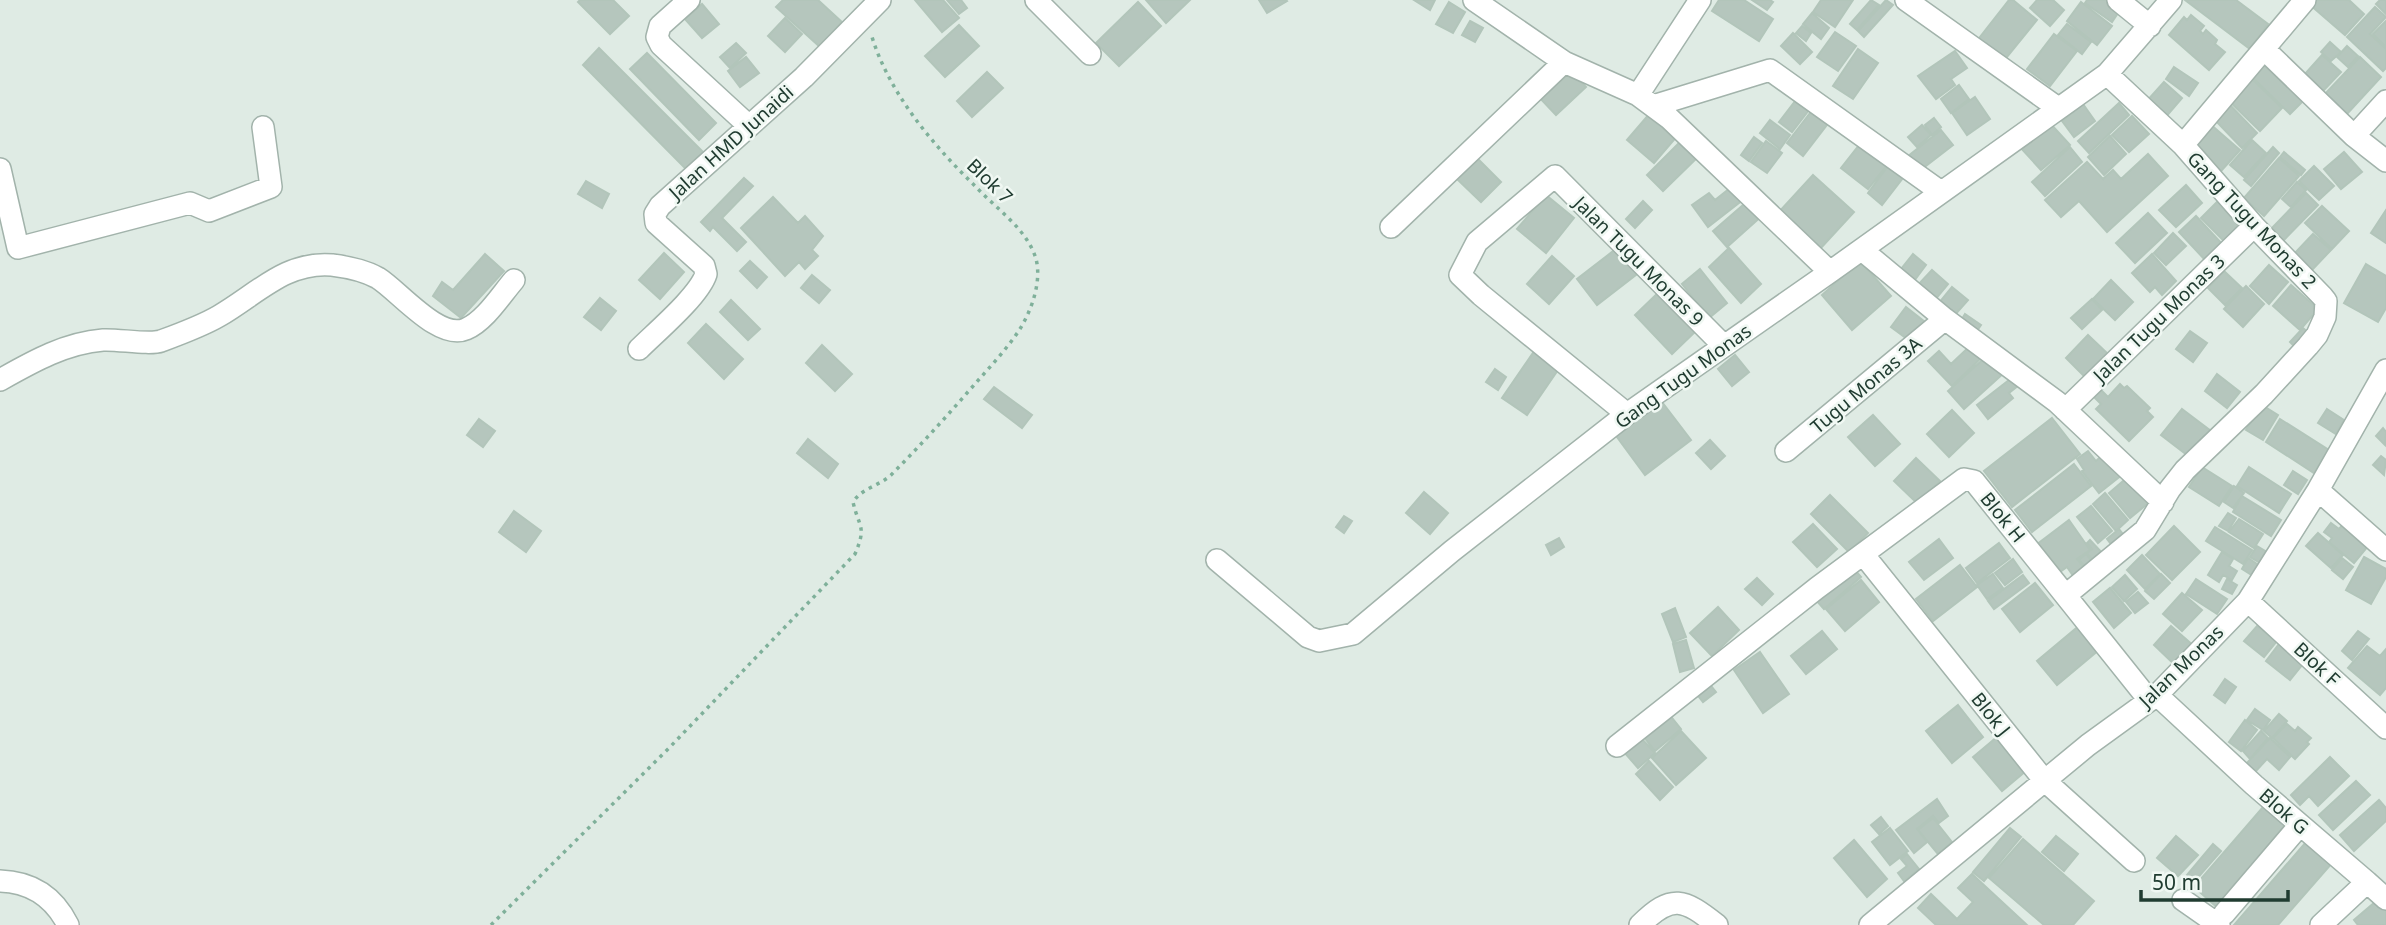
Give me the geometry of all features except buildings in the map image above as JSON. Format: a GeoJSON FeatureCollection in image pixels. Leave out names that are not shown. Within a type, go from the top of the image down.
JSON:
{"type":"FeatureCollection","features":[{"type":"Feature","properties":{"kind":"street"},"geometry":{"type":"LineString","coordinates":[[689,0],[660,26],[657,37],[661,45],[749,126]]}},
{"type":"Feature","properties":{"kind":"street"},"geometry":{"type":"LineString","coordinates":[[1035,0],[1090,54]]}},
{"type":"Feature","properties":{"kind":"street"},"geometry":{"type":"LineString","coordinates":[[1474,0],[1564,62],[1645,100],[1669,118],[1830,272]]}},
{"type":"Feature","properties":{"kind":"street"},"geometry":{"type":"LineString","coordinates":[[1645,100],[1700,0]]}},
{"type":"Feature","properties":{"kind":"street"},"geometry":{"type":"LineString","coordinates":[[1906,0],[2058,108]]}},
{"type":"Feature","properties":{"kind":"street"},"geometry":{"type":"LineString","coordinates":[[2118,0],[2150,26]]}},
{"type":"Feature","properties":{"kind":"street","name":"Gang Tugu Monas"},"geometry":{"type":"LineString","coordinates":[[1217,560],[1308,637],[1319,641],[1353,634],[1452,551],[1627,414],[2107,74],[2171,0]]}},
{"type":"Feature","properties":{"kind":"street"},"geometry":{"type":"LineString","coordinates":[[2183,145],[2305,0]]}},
{"type":"Feature","properties":{"kind":"street","name":"Jalan HMD Junaidi"},"geometry":{"type":"LineString","coordinates":[[639,349],[672,317],[706,274],[704,265],[656,223],[655,214],[660,206],[804,77],[873,7]]}},
{"type":"Feature","properties":{"kind":"street"},"geometry":{"type":"LineString","coordinates":[[2265,50],[2354,136],[2386,161]]}},
{"type":"Feature","properties":{"kind":"street"},"geometry":{"type":"LineString","coordinates":[[1391,227],[1564,62]]}},
{"type":"Feature","properties":{"kind":"street"},"geometry":{"type":"LineString","coordinates":[[1645,100],[1770,70],[1941,192]]}},
{"type":"Feature","properties":{"kind":"street","name":"Gang Tugu Monas 2"},"geometry":{"type":"LineString","coordinates":[[2107,74],[2183,145],[2254,226],[2322,296],[2327,309],[2313,341],[2264,394],[2185,470],[2163,502]]}},
{"type":"Feature","properties":{"kind":"street"},"geometry":{"type":"LineString","coordinates":[[2354,136],[2386,101]]}},
{"type":"Feature","properties":{"kind":"street"},"geometry":{"type":"LineString","coordinates":[[0,169],[18,248],[190,203],[209,211],[271,187],[263,127]]}},
{"type":"Feature","properties":{"kind":"street","name":"Jalan Tugu Monas 9"},"geometry":{"type":"LineString","coordinates":[[1627,414],[1460,275],[1477,242],[1555,176],[1723,345]]}},
{"type":"Feature","properties":{"kind":"street","name":"Jalan Tugu Monas 3"},"geometry":{"type":"LineString","coordinates":[[2065,410],[2254,226]]}},
{"type":"Feature","properties":{"kind":"street"},"geometry":{"type":"LineString","coordinates":[[1862,250],[1945,319],[2065,410],[2163,502],[2145,530],[2066,595]]}},
{"type":"Feature","properties":{"kind":"street"},"geometry":{"type":"LineString","coordinates":[[0,380],[68,346],[100,340],[158,342],[217,317],[286,272],[312,265],[341,267],[368,273],[400,294],[427,319],[455,331],[468,329],[476,323],[514,280]]}},
{"type":"Feature","properties":{"kind":"street","name":"Tugu Monas 3A"},"geometry":{"type":"LineString","coordinates":[[1786,451],[1945,319]]}},
{"type":"Feature","properties":{"kind":"street","name":"Jalan Monas"},"geometry":{"type":"LineString","coordinates":[[1870,925],[2044,780],[2153,697],[2248,601],[2318,490],[2385,373]]}},
{"type":"Feature","properties":{"kind":"street","name":"Blok H"},"geometry":{"type":"LineString","coordinates":[[1863,554],[1964,479],[1969,478],[2066,595]]}},
{"type":"Feature","properties":{"kind":"street"},"geometry":{"type":"LineString","coordinates":[[2318,490],[2386,550]]}},
{"type":"Feature","properties":{"kind":"street"},"geometry":{"type":"LineString","coordinates":[[1617,746],[1863,554]]}},
{"type":"Feature","properties":{"kind":"street","name":"Blok J"},"geometry":{"type":"LineString","coordinates":[[1863,554],[2044,780],[2134,861]]}},
{"type":"Feature","properties":{"kind":"street","name":"Blok G"},"geometry":{"type":"LineString","coordinates":[[2066,595],[2153,697],[2386,900]]}},
{"type":"Feature","properties":{"kind":"street","name":"Blok F"},"geometry":{"type":"LineString","coordinates":[[2248,601],[2386,727]]}},
{"type":"Feature","properties":{"kind":"street"},"geometry":{"type":"LineString","coordinates":[[2183,900],[2221,920],[2300,825]]}},
{"type":"Feature","properties":{"kind":"street"},"geometry":{"type":"LineString","coordinates":[[0,881],[22,884],[46,896],[61,910],[68,925]]}},
{"type":"Feature","properties":{"kind":"street"},"geometry":{"type":"LineString","coordinates":[[2321,925],[2367,882]]}},
{"type":"Feature","properties":{"kind":"street"},"geometry":{"type":"LineString","coordinates":[[1640,925],[1655,910],[1670,904],[1685,903],[1717,925]]}},
{"type":"Feature","properties":{"kind":"path","name":"Blok 7"},"geometry":{"type":"LineString","coordinates":[[491,925],[670,747],[855,554],[863,527],[853,502],[858,495],[886,479],[929,436],[988,369],[1026,319],[1032,302],[1038,265],[1033,251],[1013,223],[948,160],[891,81],[878,55],[873,7]]}}]}
